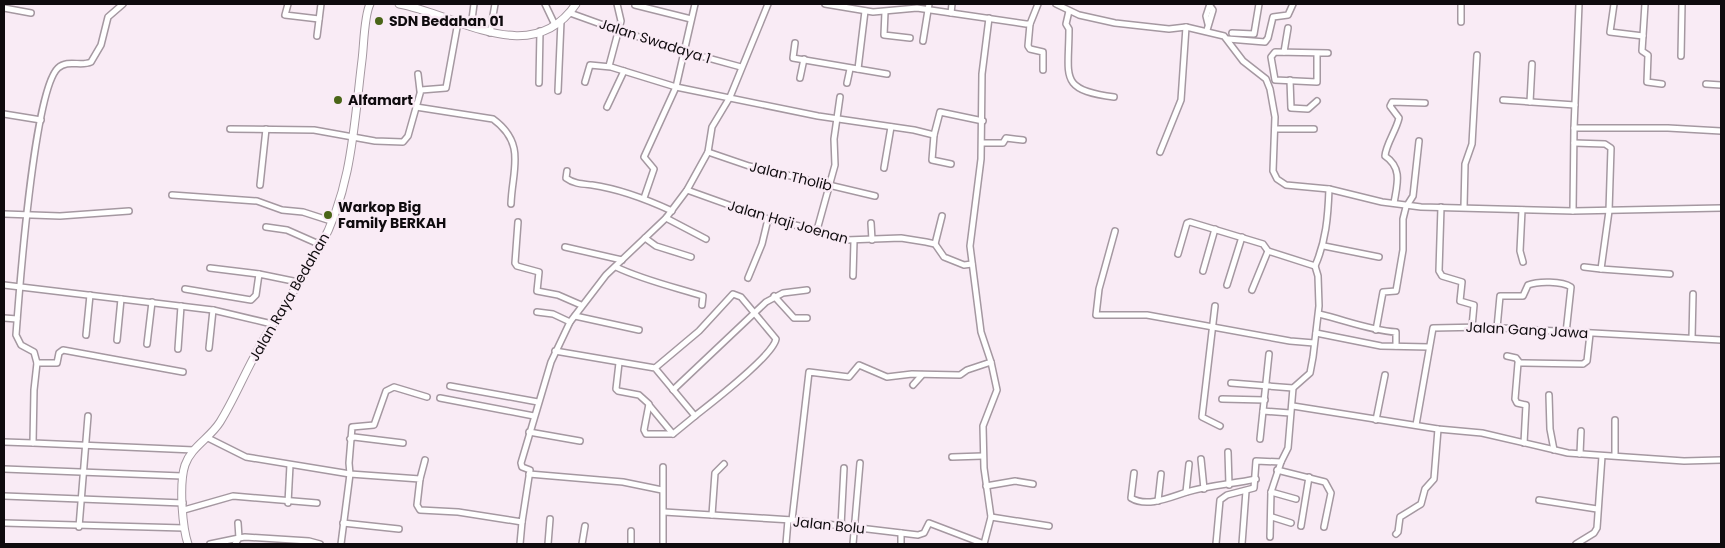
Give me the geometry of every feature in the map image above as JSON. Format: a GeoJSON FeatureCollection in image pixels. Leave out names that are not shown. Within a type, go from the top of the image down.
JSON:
{"type":"FeatureCollection","features":[{"type":"Feature","properties":{"kind":"street"},"geometry":{"type":"LineString","coordinates":[[33,442],[34,390],[37,363],[34,352],[21,345],[17,339],[17,319],[26,215],[41,120],[54,73],[66,63],[90,63],[101,45],[108,17],[123,4]]}},
{"type":"Feature","properties":{"kind":"street"},"geometry":{"type":"LineString","coordinates":[[288,4],[285,15],[319,19]]}},
{"type":"Feature","properties":{"kind":"street"},"geometry":{"type":"LineString","coordinates":[[317,36],[321,4]]}},
{"type":"Feature","properties":{"kind":"street","name":"Jalan Raya Bedahan"},"geometry":{"type":"LineString","coordinates":[[188,544],[184,528],[182,476],[186,462],[194,450],[208,438],[226,413],[272,324],[321,245],[345,185],[370,4]]}},
{"type":"Feature","properties":{"kind":"street"},"geometry":{"type":"LineString","coordinates":[[399,4],[490,33],[509,37],[540,31],[558,23],[570,13],[576,4]]}},
{"type":"Feature","properties":{"kind":"street"},"geometry":{"type":"LineString","coordinates":[[471,26],[474,4]]}},
{"type":"Feature","properties":{"kind":"street"},"geometry":{"type":"LineString","coordinates":[[490,33],[495,4]]}},
{"type":"Feature","properties":{"kind":"street"},"geometry":{"type":"LineString","coordinates":[[544,4],[558,23],[558,91]]}},
{"type":"Feature","properties":{"kind":"street"},"geometry":{"type":"LineString","coordinates":[[609,66],[621,16],[617,4]]}},
{"type":"Feature","properties":{"kind":"street"},"geometry":{"type":"LineString","coordinates":[[644,198],[654,169],[644,157],[676,86],[695,4]]}},
{"type":"Feature","properties":{"kind":"street"},"geometry":{"type":"LineString","coordinates":[[520,544],[530,474],[530,469],[522,467],[521,463],[555,351],[581,305],[606,274],[616,267],[666,218],[687,190],[708,152],[712,127],[730,97],[768,4]]}},
{"type":"Feature","properties":{"kind":"street"},"geometry":{"type":"LineString","coordinates":[[826,4],[865,11],[885,12],[900,8],[928,10],[1030,24]]}},
{"type":"Feature","properties":{"kind":"street"},"geometry":{"type":"LineString","coordinates":[[923,41],[929,4]]}},
{"type":"Feature","properties":{"kind":"street"},"geometry":{"type":"LineString","coordinates":[[951,13],[952,4]]}},
{"type":"Feature","properties":{"kind":"street"},"geometry":{"type":"LineString","coordinates":[[1038,4],[1030,24],[1028,46],[1032,50],[1043,52],[1044,70]]}},
{"type":"Feature","properties":{"kind":"street"},"geometry":{"type":"LineString","coordinates":[[1056,4],[1069,11],[1130,26],[1169,29],[1207,27],[1228,39],[1265,42],[1268,38],[1273,17],[1288,15],[1293,4]]}},
{"type":"Feature","properties":{"kind":"street"},"geometry":{"type":"LineString","coordinates":[[1232,33],[1254,34],[1259,4]]}},
{"type":"Feature","properties":{"kind":"street"},"geometry":{"type":"LineString","coordinates":[[1461,4],[1461,22]]}},
{"type":"Feature","properties":{"kind":"street"},"geometry":{"type":"LineString","coordinates":[[1573,211],[1579,4]]}},
{"type":"Feature","properties":{"kind":"street"},"geometry":{"type":"LineString","coordinates":[[1614,4],[1610,32],[1643,36]]}},
{"type":"Feature","properties":{"kind":"street"},"geometry":{"type":"LineString","coordinates":[[1645,4],[1642,51],[1648,55],[1647,82],[1662,84]]}},
{"type":"Feature","properties":{"kind":"street"},"geometry":{"type":"LineString","coordinates":[[1681,56],[1682,4]]}},
{"type":"Feature","properties":{"kind":"street"},"geometry":{"type":"LineString","coordinates":[[635,5],[692,18]]}},
{"type":"Feature","properties":{"kind":"street"},"geometry":{"type":"LineString","coordinates":[[1207,27],[1211,23],[1213,10],[1210,5]]}},
{"type":"Feature","properties":{"kind":"street"},"geometry":{"type":"LineString","coordinates":[[4,8],[31,13]]}},
{"type":"Feature","properties":{"kind":"street"},"geometry":{"type":"LineString","coordinates":[[858,69],[865,11]]}},
{"type":"Feature","properties":{"kind":"street"},"geometry":{"type":"LineString","coordinates":[[1069,11],[1065,19],[1069,29],[1069,76],[1072,84],[1081,91],[1094,95],[1114,97]]}},
{"type":"Feature","properties":{"kind":"street"},"geometry":{"type":"LineString","coordinates":[[885,12],[884,35],[910,38]]}},
{"type":"Feature","properties":{"kind":"street","name":"Jalan Swadaya 1"},"geometry":{"type":"LineString","coordinates":[[570,13],[618,32],[741,67]]}},
{"type":"Feature","properties":{"kind":"street"},"geometry":{"type":"LineString","coordinates":[[984,544],[988,536],[992,517],[983,456],[985,418],[997,390],[991,362],[981,332],[972,264],[971,234],[982,143],[982,74],[989,18]]}},
{"type":"Feature","properties":{"kind":"street"},"geometry":{"type":"LineString","coordinates":[[420,92],[423,89],[446,88],[458,22]]}},
{"type":"Feature","properties":{"kind":"street"},"geometry":{"type":"LineString","coordinates":[[1160,152],[1172,127],[1181,100],[1186,27]]}},
{"type":"Feature","properties":{"kind":"street"},"geometry":{"type":"LineString","coordinates":[[1284,52],[1288,28]]}},
{"type":"Feature","properties":{"kind":"street"},"geometry":{"type":"LineString","coordinates":[[539,83],[540,31]]}},
{"type":"Feature","properties":{"kind":"street"},"geometry":{"type":"LineString","coordinates":[[1228,39],[1243,61],[1266,80],[1274,106],[1272,164],[1277,179],[1293,187],[1329,189],[1394,203],[1441,207],[1573,211],[1721,208]]}},
{"type":"Feature","properties":{"kind":"street"},"geometry":{"type":"LineString","coordinates":[[795,43],[793,58],[887,74]]}},
{"type":"Feature","properties":{"kind":"street"},"geometry":{"type":"LineString","coordinates":[[1317,54],[1317,82],[1276,80],[1272,54],[1284,52],[1328,53]]}},
{"type":"Feature","properties":{"kind":"street"},"geometry":{"type":"LineString","coordinates":[[1464,207],[1465,164],[1472,144],[1477,55]]}},
{"type":"Feature","properties":{"kind":"street"},"geometry":{"type":"LineString","coordinates":[[800,78],[804,60]]}},
{"type":"Feature","properties":{"kind":"street"},"geometry":{"type":"LineString","coordinates":[[1530,102],[1532,64]]}},
{"type":"Feature","properties":{"kind":"street"},"geometry":{"type":"LineString","coordinates":[[585,82],[590,65],[609,66],[676,86],[838,120],[934,135]]}},
{"type":"Feature","properties":{"kind":"street"},"geometry":{"type":"LineString","coordinates":[[847,83],[850,69]]}},
{"type":"Feature","properties":{"kind":"street"},"geometry":{"type":"LineString","coordinates":[[607,107],[624,71]]}},
{"type":"Feature","properties":{"kind":"street"},"geometry":{"type":"LineString","coordinates":[[230,129],[325,131],[353,138],[390,143],[403,142],[408,136],[420,92],[418,74]]}},
{"type":"Feature","properties":{"kind":"street"},"geometry":{"type":"LineString","coordinates":[[1266,80],[1274,74]]}},
{"type":"Feature","properties":{"kind":"street"},"geometry":{"type":"LineString","coordinates":[[1290,80],[1291,108],[1308,109],[1317,101]]}},
{"type":"Feature","properties":{"kind":"street"},"geometry":{"type":"LineString","coordinates":[[1706,84],[1721,85]]}},
{"type":"Feature","properties":{"kind":"street"},"geometry":{"type":"LineString","coordinates":[[816,230],[835,165],[834,138],[840,97]]}},
{"type":"Feature","properties":{"kind":"street"},"geometry":{"type":"LineString","coordinates":[[1503,100],[1575,105]]}},
{"type":"Feature","properties":{"kind":"street"},"geometry":{"type":"LineString","coordinates":[[1394,203],[1397,170],[1394,162],[1385,156],[1399,118],[1390,106],[1392,102],[1425,104]]}},
{"type":"Feature","properties":{"kind":"street"},"geometry":{"type":"LineString","coordinates":[[416,107],[493,119],[500,124],[509,137],[517,159],[511,204]]}},
{"type":"Feature","properties":{"kind":"street"},"geometry":{"type":"LineString","coordinates":[[951,164],[932,160],[934,135],[940,112],[982,121]]}},
{"type":"Feature","properties":{"kind":"street"},"geometry":{"type":"LineString","coordinates":[[4,114],[41,120]]}},
{"type":"Feature","properties":{"kind":"street"},"geometry":{"type":"LineString","coordinates":[[884,168],[891,128]]}},
{"type":"Feature","properties":{"kind":"street"},"geometry":{"type":"LineString","coordinates":[[1574,128],[1668,128],[1721,131]]}},
{"type":"Feature","properties":{"kind":"street"},"geometry":{"type":"LineString","coordinates":[[260,185],[266,129]]}},
{"type":"Feature","properties":{"kind":"street"},"geometry":{"type":"LineString","coordinates":[[1274,129],[1314,129]]}},
{"type":"Feature","properties":{"kind":"street"},"geometry":{"type":"LineString","coordinates":[[982,143],[1003,143],[1006,138],[1023,140]]}},
{"type":"Feature","properties":{"kind":"street"},"geometry":{"type":"LineString","coordinates":[[1376,330],[1383,292],[1396,291],[1403,250],[1403,219],[1412,196],[1419,141]]}},
{"type":"Feature","properties":{"kind":"street"},"geometry":{"type":"LineString","coordinates":[[1574,143],[1605,144],[1611,148],[1609,211],[1601,269]]}},
{"type":"Feature","properties":{"kind":"street","name":"Jalan Tholib"},"geometry":{"type":"LineString","coordinates":[[708,152],[749,166],[874,196]]}},
{"type":"Feature","properties":{"kind":"street"},"geometry":{"type":"LineString","coordinates":[[567,172],[566,178],[574,183],[608,187],[644,198],[672,211]]}},
{"type":"Feature","properties":{"kind":"street"},"geometry":{"type":"LineString","coordinates":[[1231,383],[1293,388],[1310,373],[1319,314],[1318,276],[1314,266],[1324,246],[1328,219],[1329,189]]}},
{"type":"Feature","properties":{"kind":"street","name":"Jalan Haji Joenan"},"geometry":{"type":"LineString","coordinates":[[687,190],[768,219],[854,241],[908,238],[934,244],[944,257],[964,265],[972,264]]}},
{"type":"Feature","properties":{"kind":"street"},"geometry":{"type":"LineString","coordinates":[[172,195],[265,202],[282,210],[303,212],[331,221]]}},
{"type":"Feature","properties":{"kind":"street"},"geometry":{"type":"LineString","coordinates":[[1441,207],[1439,271],[1442,276],[1462,282],[1460,301],[1474,305],[1472,327]]}},
{"type":"Feature","properties":{"kind":"street"},"geometry":{"type":"LineString","coordinates":[[1522,210],[1520,251],[1523,262]]}},
{"type":"Feature","properties":{"kind":"street"},"geometry":{"type":"LineString","coordinates":[[4,214],[129,212]]}},
{"type":"Feature","properties":{"kind":"street"},"geometry":{"type":"LineString","coordinates":[[934,244],[942,216]]}},
{"type":"Feature","properties":{"kind":"street"},"geometry":{"type":"LineString","coordinates":[[666,218],[706,238]]}},
{"type":"Feature","properties":{"kind":"street"},"geometry":{"type":"LineString","coordinates":[[748,278],[762,244],[768,219]]}},
{"type":"Feature","properties":{"kind":"street"},"geometry":{"type":"LineString","coordinates":[[518,222],[515,263],[517,266],[539,272],[537,291],[558,295],[581,305]]}},
{"type":"Feature","properties":{"kind":"street"},"geometry":{"type":"LineString","coordinates":[[1178,254],[1187,224],[1190,222],[1263,244],[1268,251],[1314,266]]}},
{"type":"Feature","properties":{"kind":"street"},"geometry":{"type":"LineString","coordinates":[[871,223],[872,240]]}},
{"type":"Feature","properties":{"kind":"street"},"geometry":{"type":"LineString","coordinates":[[266,227],[286,230],[321,245]]}},
{"type":"Feature","properties":{"kind":"street"},"geometry":{"type":"LineString","coordinates":[[1203,270],[1215,229]]}},
{"type":"Feature","properties":{"kind":"street"},"geometry":{"type":"LineString","coordinates":[[1116,231],[1099,289],[1096,315],[1147,315],[1290,341],[1314,343]]}},
{"type":"Feature","properties":{"kind":"street"},"geometry":{"type":"LineString","coordinates":[[1227,285],[1242,237]]}},
{"type":"Feature","properties":{"kind":"street"},"geometry":{"type":"LineString","coordinates":[[645,238],[656,246],[691,257]]}},
{"type":"Feature","properties":{"kind":"street"},"geometry":{"type":"LineString","coordinates":[[853,276],[854,241]]}},
{"type":"Feature","properties":{"kind":"street"},"geometry":{"type":"LineString","coordinates":[[1324,246],[1380,257]]}},
{"type":"Feature","properties":{"kind":"street"},"geometry":{"type":"LineString","coordinates":[[565,247],[622,260]]}},
{"type":"Feature","properties":{"kind":"street"},"geometry":{"type":"LineString","coordinates":[[1252,290],[1268,251]]}},
{"type":"Feature","properties":{"kind":"street"},"geometry":{"type":"LineString","coordinates":[[616,267],[703,296],[702,305]]}},
{"type":"Feature","properties":{"kind":"street"},"geometry":{"type":"LineString","coordinates":[[210,268],[259,274],[298,282]]}},
{"type":"Feature","properties":{"kind":"street"},"geometry":{"type":"LineString","coordinates":[[1584,268],[1670,274]]}},
{"type":"Feature","properties":{"kind":"street"},"geometry":{"type":"LineString","coordinates":[[185,289],[251,300],[256,295],[259,274]]}},
{"type":"Feature","properties":{"kind":"street"},"geometry":{"type":"LineString","coordinates":[[1498,328],[1500,296],[1523,296],[1528,285],[1533,283],[1561,284],[1571,287],[1566,333]]}},
{"type":"Feature","properties":{"kind":"street"},"geometry":{"type":"LineString","coordinates":[[4,285],[213,310],[272,324]]}},
{"type":"Feature","properties":{"kind":"street"},"geometry":{"type":"LineString","coordinates":[[673,390],[774,296],[794,290],[807,290]]}},
{"type":"Feature","properties":{"kind":"street"},"geometry":{"type":"LineString","coordinates":[[649,404],[645,432],[654,435],[673,434],[738,380],[776,342],[775,336],[753,314],[740,297],[733,294],[699,330],[655,368]]}},
{"type":"Feature","properties":{"kind":"street"},"geometry":{"type":"LineString","coordinates":[[1692,338],[1693,294]]}},
{"type":"Feature","properties":{"kind":"street"},"geometry":{"type":"LineString","coordinates":[[86,335],[90,295]]}},
{"type":"Feature","properties":{"kind":"street"},"geometry":{"type":"LineString","coordinates":[[774,296],[794,318],[807,318]]}},
{"type":"Feature","properties":{"kind":"street"},"geometry":{"type":"LineString","coordinates":[[117,340],[121,298]]}},
{"type":"Feature","properties":{"kind":"street"},"geometry":{"type":"LineString","coordinates":[[147,344],[152,302]]}},
{"type":"Feature","properties":{"kind":"street"},"geometry":{"type":"LineString","coordinates":[[178,349],[181,306]]}},
{"type":"Feature","properties":{"kind":"street"},"geometry":{"type":"LineString","coordinates":[[1215,306],[1202,417],[1220,426]]}},
{"type":"Feature","properties":{"kind":"street"},"geometry":{"type":"LineString","coordinates":[[210,348],[213,310]]}},
{"type":"Feature","properties":{"kind":"street"},"geometry":{"type":"LineString","coordinates":[[538,312],[553,314],[570,322]]}},
{"type":"Feature","properties":{"kind":"street"},"geometry":{"type":"LineString","coordinates":[[1319,314],[1376,330],[1396,332],[1396,346]]}},
{"type":"Feature","properties":{"kind":"street"},"geometry":{"type":"LineString","coordinates":[[575,316],[640,330]]}},
{"type":"Feature","properties":{"kind":"street"},"geometry":{"type":"LineString","coordinates":[[4,318],[17,319]]}},
{"type":"Feature","properties":{"kind":"street","name":"Jalan Gang Jawa"},"geometry":{"type":"LineString","coordinates":[[1416,425],[1433,328],[1498,328],[1721,340]]}},
{"type":"Feature","properties":{"kind":"street"},"geometry":{"type":"LineString","coordinates":[[1316,333],[1381,346],[1429,348]]}},
{"type":"Feature","properties":{"kind":"street"},"geometry":{"type":"LineString","coordinates":[[1507,356],[1516,358],[1519,362],[1583,364],[1587,361],[1590,334]]}},
{"type":"Feature","properties":{"kind":"street"},"geometry":{"type":"LineString","coordinates":[[37,363],[57,362],[59,353],[63,350],[183,372]]}},
{"type":"Feature","properties":{"kind":"street"},"geometry":{"type":"LineString","coordinates":[[555,351],[655,368],[695,416]]}},
{"type":"Feature","properties":{"kind":"street"},"geometry":{"type":"LineString","coordinates":[[1260,440],[1269,354]]}},
{"type":"Feature","properties":{"kind":"street"},"geometry":{"type":"LineString","coordinates":[[786,544],[808,373],[817,371],[849,377],[859,365],[884,376],[960,376],[967,370],[991,362]]}},
{"type":"Feature","properties":{"kind":"street"},"geometry":{"type":"LineString","coordinates":[[1519,362],[1515,399],[1517,403],[1526,405],[1524,443]]}},
{"type":"Feature","properties":{"kind":"street"},"geometry":{"type":"LineString","coordinates":[[619,363],[616,389],[618,392],[641,397],[673,434]]}},
{"type":"Feature","properties":{"kind":"street"},"geometry":{"type":"LineString","coordinates":[[913,385],[922,375]]}},
{"type":"Feature","properties":{"kind":"street"},"geometry":{"type":"LineString","coordinates":[[1376,420],[1385,375]]}},
{"type":"Feature","properties":{"kind":"street"},"geometry":{"type":"LineString","coordinates":[[450,386],[538,402]]}},
{"type":"Feature","properties":{"kind":"street"},"geometry":{"type":"LineString","coordinates":[[341,544],[350,474],[352,426],[374,425],[386,391],[389,388],[394,387],[427,397]]}},
{"type":"Feature","properties":{"kind":"street"},"geometry":{"type":"LineString","coordinates":[[1270,537],[1272,517],[1271,492],[1288,448],[1293,388]]}},
{"type":"Feature","properties":{"kind":"street"},"geometry":{"type":"LineString","coordinates":[[1550,395],[1550,429],[1554,450]]}},
{"type":"Feature","properties":{"kind":"street"},"geometry":{"type":"LineString","coordinates":[[440,398],[534,416]]}},
{"type":"Feature","properties":{"kind":"street"},"geometry":{"type":"LineString","coordinates":[[1222,398],[1265,400]]}},
{"type":"Feature","properties":{"kind":"street"},"geometry":{"type":"LineString","coordinates":[[1293,406],[1438,429],[1482,433],[1554,450],[1580,454],[1684,461],[1721,460]]}},
{"type":"Feature","properties":{"kind":"street"},"geometry":{"type":"LineString","coordinates":[[1263,411],[1290,413]]}},
{"type":"Feature","properties":{"kind":"street"},"geometry":{"type":"LineString","coordinates":[[79,527],[84,446],[88,416]]}},
{"type":"Feature","properties":{"kind":"street"},"geometry":{"type":"LineString","coordinates":[[1615,420],[1615,456]]}},
{"type":"Feature","properties":{"kind":"street"},"geometry":{"type":"LineString","coordinates":[[1396,534],[1400,517],[1421,504],[1426,487],[1432,484],[1434,480],[1438,429]]}},
{"type":"Feature","properties":{"kind":"street"},"geometry":{"type":"LineString","coordinates":[[1580,454],[1581,431]]}},
{"type":"Feature","properties":{"kind":"street"},"geometry":{"type":"LineString","coordinates":[[529,432],[580,442]]}},
{"type":"Feature","properties":{"kind":"street"},"geometry":{"type":"LineString","coordinates":[[350,440],[354,437],[403,443]]}},
{"type":"Feature","properties":{"kind":"street"},"geometry":{"type":"LineString","coordinates":[[208,438],[239,455],[290,466],[350,474],[420,480]]}},
{"type":"Feature","properties":{"kind":"street"},"geometry":{"type":"LineString","coordinates":[[4,442],[194,450]]}},
{"type":"Feature","properties":{"kind":"street"},"geometry":{"type":"LineString","coordinates":[[1228,452],[1229,485]]}},
{"type":"Feature","properties":{"kind":"street"},"geometry":{"type":"LineString","coordinates":[[952,457],[983,456]]}},
{"type":"Feature","properties":{"kind":"street"},"geometry":{"type":"LineString","coordinates":[[1576,544],[1594,533],[1602,456]]}},
{"type":"Feature","properties":{"kind":"street"},"geometry":{"type":"LineString","coordinates":[[1201,459],[1204,489]]}},
{"type":"Feature","properties":{"kind":"street"},"geometry":{"type":"LineString","coordinates":[[425,460],[417,505],[420,510],[458,512],[522,522]]}},
{"type":"Feature","properties":{"kind":"street"},"geometry":{"type":"LineString","coordinates":[[1216,544],[1220,500],[1227,494],[1254,488],[1256,461],[1281,462]]}},
{"type":"Feature","properties":{"kind":"street"},"geometry":{"type":"LineString","coordinates":[[853,544],[860,463]]}},
{"type":"Feature","properties":{"kind":"street"},"geometry":{"type":"LineString","coordinates":[[712,515],[715,473],[724,464]]}},
{"type":"Feature","properties":{"kind":"street"},"geometry":{"type":"LineString","coordinates":[[1186,492],[1189,464]]}},
{"type":"Feature","properties":{"kind":"street"},"geometry":{"type":"LineString","coordinates":[[288,502],[290,466]]}},
{"type":"Feature","properties":{"kind":"street"},"geometry":{"type":"LineString","coordinates":[[663,467],[663,544]]}},
{"type":"Feature","properties":{"kind":"street"},"geometry":{"type":"LineString","coordinates":[[842,526],[844,468]]}},
{"type":"Feature","properties":{"kind":"street"},"geometry":{"type":"LineString","coordinates":[[4,469],[182,476]]}},
{"type":"Feature","properties":{"kind":"street"},"geometry":{"type":"LineString","coordinates":[[1278,470],[1325,482],[1330,493],[1324,526]]}},
{"type":"Feature","properties":{"kind":"street"},"geometry":{"type":"LineString","coordinates":[[1134,473],[1132,499],[1158,501],[1176,497],[1186,492],[1256,479]]}},
{"type":"Feature","properties":{"kind":"street"},"geometry":{"type":"LineString","coordinates":[[530,474],[623,482],[662,490]]}},
{"type":"Feature","properties":{"kind":"street"},"geometry":{"type":"LineString","coordinates":[[1158,501],[1161,474]]}},
{"type":"Feature","properties":{"kind":"street"},"geometry":{"type":"LineString","coordinates":[[1301,526],[1309,478]]}},
{"type":"Feature","properties":{"kind":"street"},"geometry":{"type":"LineString","coordinates":[[986,486],[1015,481],[1033,484]]}},
{"type":"Feature","properties":{"kind":"street"},"geometry":{"type":"LineString","coordinates":[[1242,544],[1246,491]]}},
{"type":"Feature","properties":{"kind":"street"},"geometry":{"type":"LineString","coordinates":[[1271,492],[1296,499]]}},
{"type":"Feature","properties":{"kind":"street"},"geometry":{"type":"LineString","coordinates":[[4,496],[183,506],[233,496],[317,504]]}},
{"type":"Feature","properties":{"kind":"street"},"geometry":{"type":"LineString","coordinates":[[1539,500],[1598,509]]}},
{"type":"Feature","properties":{"kind":"street","name":"Jalan Bolu"},"geometry":{"type":"LineString","coordinates":[[664,512],[790,520],[901,534],[921,534],[927,524],[932,524],[984,544]]}},
{"type":"Feature","properties":{"kind":"street"},"geometry":{"type":"LineString","coordinates":[[992,517],[1049,526]]}},
{"type":"Feature","properties":{"kind":"street"},"geometry":{"type":"LineString","coordinates":[[1272,517],[1291,523]]}},
{"type":"Feature","properties":{"kind":"street"},"geometry":{"type":"LineString","coordinates":[[548,544],[550,519]]}},
{"type":"Feature","properties":{"kind":"street"},"geometry":{"type":"LineString","coordinates":[[4,523],[79,527],[184,528]]}},
{"type":"Feature","properties":{"kind":"street"},"geometry":{"type":"LineString","coordinates":[[235,544],[240,538],[238,523]]}},
{"type":"Feature","properties":{"kind":"street"},"geometry":{"type":"LineString","coordinates":[[343,523],[399,529]]}},
{"type":"Feature","properties":{"kind":"street"},"geometry":{"type":"LineString","coordinates":[[582,544],[585,526]]}},
{"type":"Feature","properties":{"kind":"street"},"geometry":{"type":"LineString","coordinates":[[630,544],[632,530]]}},
{"type":"Feature","properties":{"kind":"street"},"geometry":{"type":"LineString","coordinates":[[901,534],[901,544]]}},
{"type":"Feature","properties":{"kind":"street"},"geometry":{"type":"LineString","coordinates":[[210,544],[240,538],[277,539],[320,544]]}},
{"type":"Feature","properties":{"kind":"place","name":"SDN Bedahan 01"},"geometry":{"type":"Point","coordinates":[379,21]}},
{"type":"Feature","properties":{"kind":"place","name":"Alfamart"},"geometry":{"type":"Point","coordinates":[338,100]}},
{"type":"Feature","properties":{"kind":"place","name":"Warkop Big Family BERKAH"},"geometry":{"type":"Point","coordinates":[328,215]}}]}
